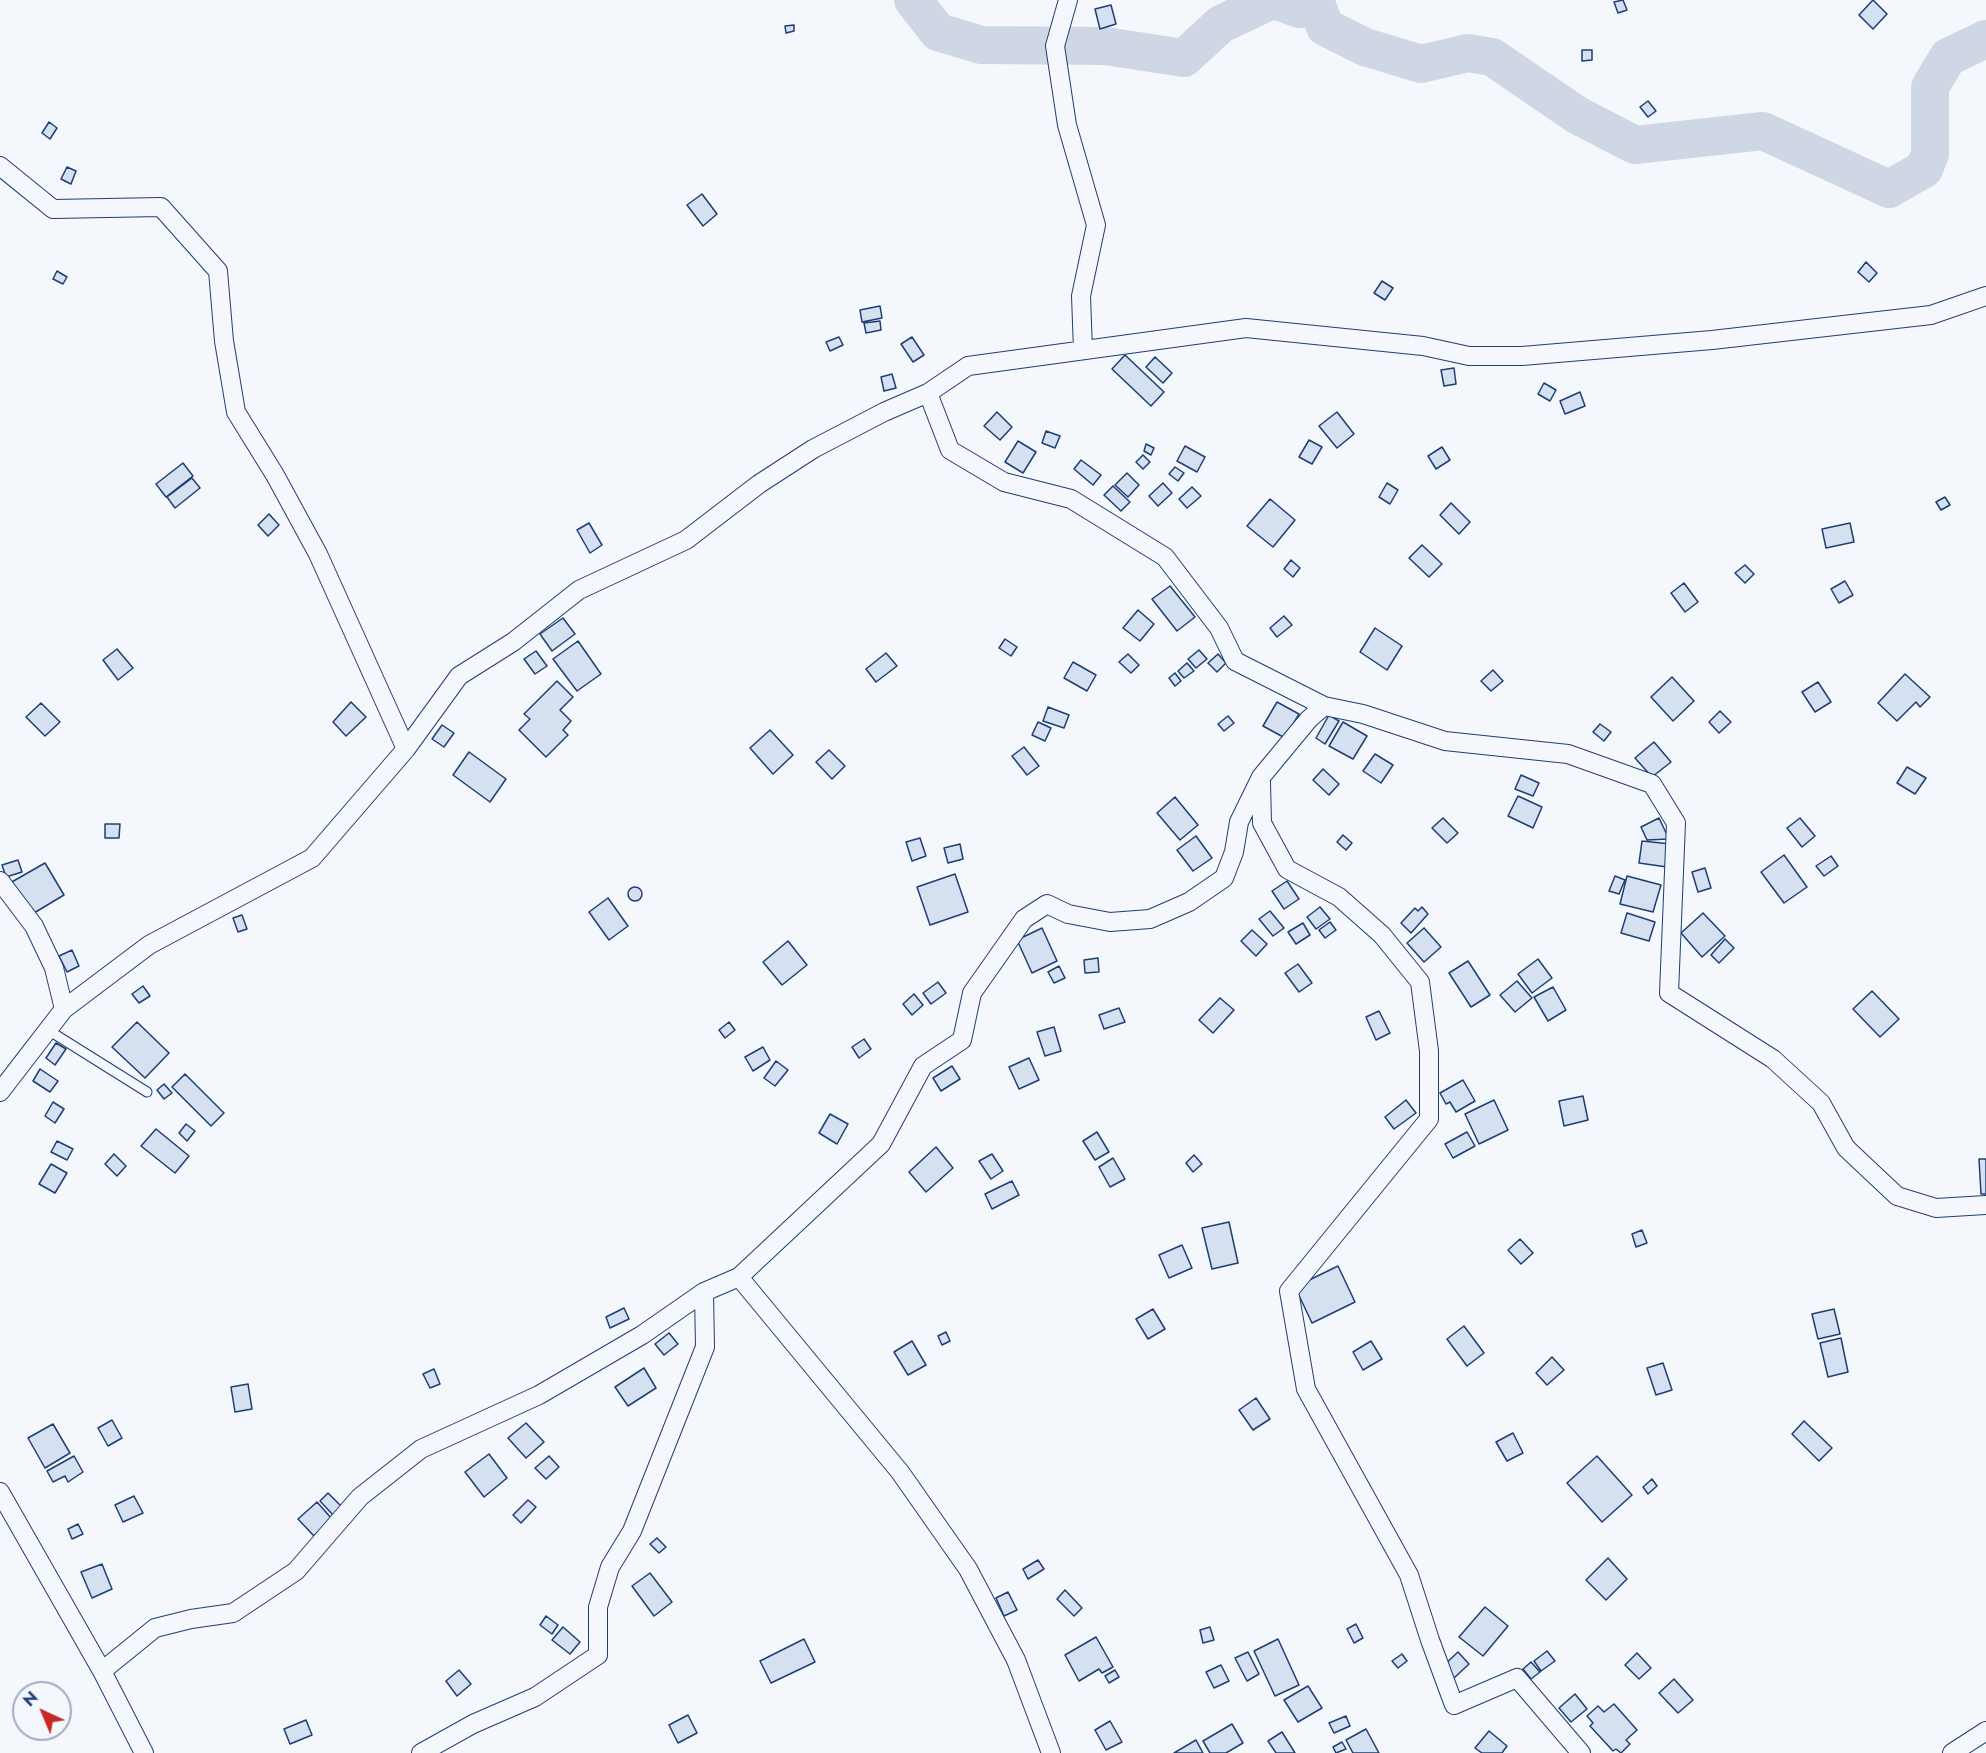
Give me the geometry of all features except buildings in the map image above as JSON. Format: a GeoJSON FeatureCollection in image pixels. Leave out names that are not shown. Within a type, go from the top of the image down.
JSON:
{"type":"FeatureCollection","features":[{"type":"Feature","properties":{"kind":"street"},"geometry":{"type":"LineString","coordinates":[[1068,0],[1055,46],[1067,125],[1096,225],[1081,296],[1083,350]]}},
{"type":"Feature","properties":{"kind":"street"},"geometry":{"type":"LineString","coordinates":[[0,166],[52,209],[161,207],[218,271],[224,341],[236,412],[275,475],[318,554],[406,749]]}},
{"type":"Feature","properties":{"kind":"street"},"geometry":{"type":"LineString","coordinates":[[0,1092],[64,1009],[149,945],[312,858],[374,783],[406,749],[459,676],[513,642],[579,590],[686,540],[759,484],[813,449],[884,412],[928,393],[968,366],[1246,328],[1423,346],[1469,356],[1522,357],[1712,340],[1931,315],[1986,296]]}},
{"type":"Feature","properties":{"kind":"street"},"geometry":{"type":"LineString","coordinates":[[928,393],[950,450],[1004,482],[1071,499],[1165,557],[1220,628],[1235,661],[1324,705],[1364,714],[1445,741],[1568,754],[1652,784],[1676,824],[1669,993],[1773,1059],[1821,1103],[1846,1148],[1897,1196],[1936,1208],[1986,1205]]}},
{"type":"Feature","properties":{"kind":"street"},"geometry":{"type":"LineString","coordinates":[[102,1671],[155,1628],[190,1619],[233,1613],[256,1599],[296,1571],[360,1497],[421,1449],[539,1395],[642,1335],[704,1292],[739,1277],[881,1144],[923,1066],[962,1040],[972,993],[1024,919],[1047,904],[1068,914],[1110,922],[1150,919],[1189,902],[1224,878],[1234,852],[1239,822],[1261,777],[1309,718],[1324,705]]}},
{"type":"Feature","properties":{"kind":"street"},"geometry":{"type":"LineString","coordinates":[[1261,777],[1262,823],[1287,869],[1339,897],[1382,935],[1420,982],[1429,1052],[1429,1119],[1289,1291],[1306,1389],[1409,1575],[1454,1705],[1517,1678],[1581,1753]]}},
{"type":"Feature","properties":{"kind":"street"},"geometry":{"type":"LineString","coordinates":[[0,880],[34,926],[54,968],[64,1009]]}},
{"type":"Feature","properties":{"kind":"street"},"geometry":{"type":"LineString","coordinates":[[739,1277],[900,1472],[968,1569],[1016,1660],[1051,1753]]}},
{"type":"Feature","properties":{"kind":"street"},"geometry":{"type":"LineString","coordinates":[[420,1753],[473,1724],[534,1697],[598,1655],[598,1607],[610,1567],[632,1531],[705,1347],[704,1292]]}},
{"type":"Feature","properties":{"kind":"street"},"geometry":{"type":"LineString","coordinates":[[0,1492],[102,1671],[144,1753]]}},
{"type":"Feature","properties":{"kind":"street"},"geometry":{"type":"LineString","coordinates":[[1952,1753],[1986,1731]]}},
{"type":"Feature","properties":{"kind":"lane"},"geometry":{"type":"LineString","coordinates":[[48,1030],[147,1092]]}},
{"type":"Feature","properties":{"kind":"waterway"},"geometry":{"type":"LineString","coordinates":[[913,0],[938,32],[981,45],[1105,46],[1184,58],[1221,24],[1272,0]]}},
{"type":"Feature","properties":{"kind":"waterway"},"geometry":{"type":"LineString","coordinates":[[1275,0],[1299,9],[1318,8],[1325,27],[1365,47],[1421,64],[1468,53],[1492,57],[1577,115],[1635,145],[1763,131],[1889,189],[1924,169],[1930,154],[1930,87],[1948,57],[1986,39]]}}]}
